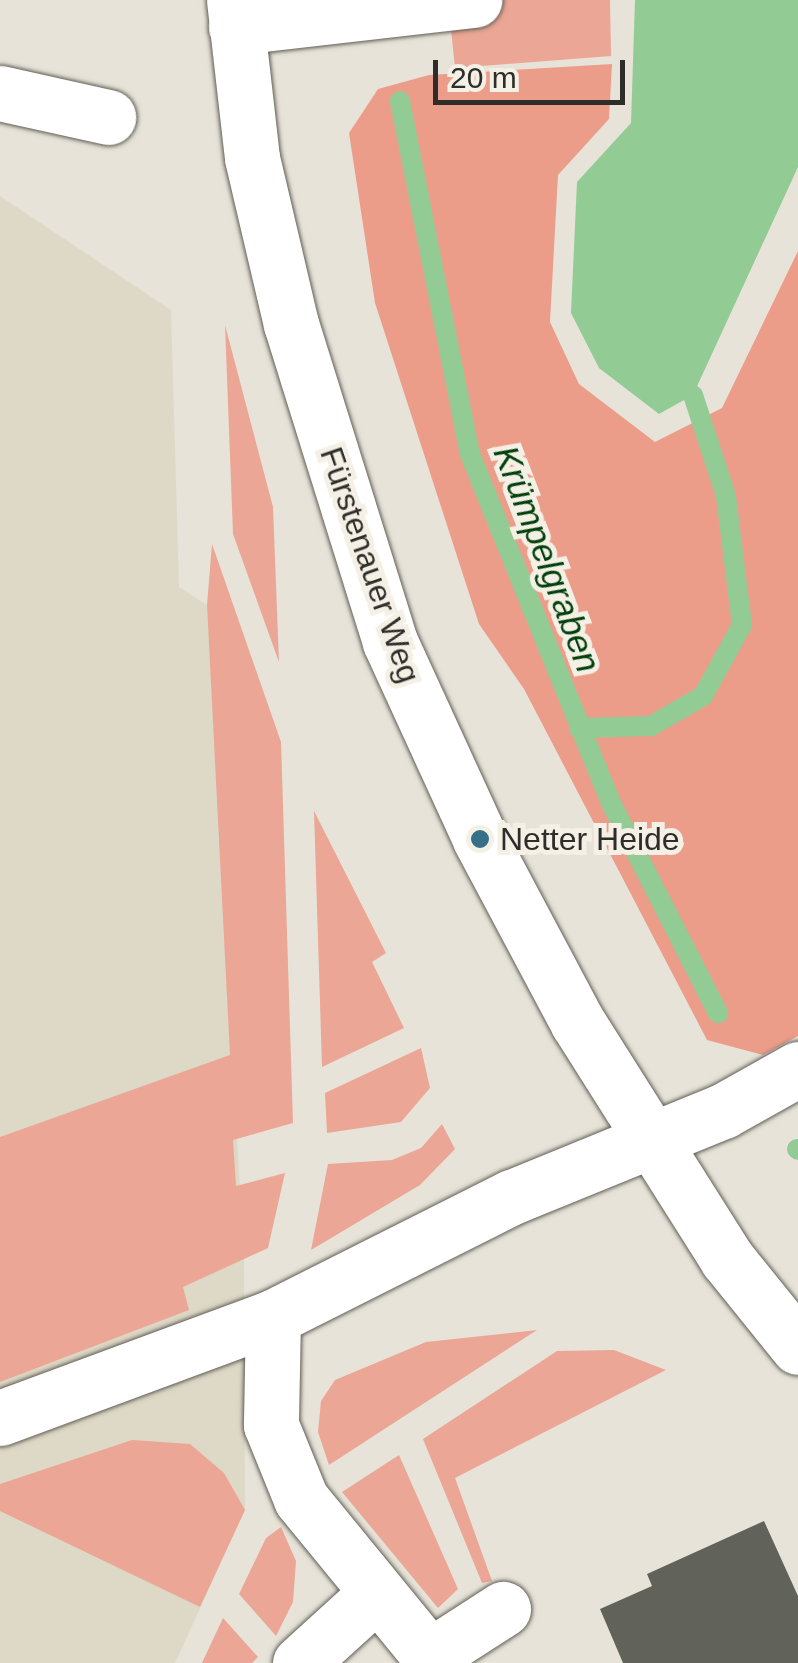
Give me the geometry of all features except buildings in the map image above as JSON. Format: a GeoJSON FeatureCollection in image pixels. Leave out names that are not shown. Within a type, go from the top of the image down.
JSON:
{"type":"FeatureCollection","features":[{"type":"Feature","properties":{"kind":"street"},"geometry":{"type":"LineString","coordinates":[[235,14],[474,0]]}},
{"type":"Feature","properties":{"kind":"street","name":"Fürstenauer Weg"},"geometry":{"type":"LineString","coordinates":[[235,14],[252,158],[291,324],[390,642],[480,839],[648,1143],[798,1347]]}},
{"type":"Feature","properties":{"kind":"street"},"geometry":{"type":"LineString","coordinates":[[0,93],[108,116]]}},
{"type":"Feature","properties":{"kind":"street"},"geometry":{"type":"LineString","coordinates":[[0,1418],[274,1317],[512,1197],[648,1143],[798,1069]]}},
{"type":"Feature","properties":{"kind":"street"},"geometry":{"type":"LineString","coordinates":[[274,1317],[270,1426],[301,1499],[433,1659],[502,1609]]}},
{"type":"Feature","properties":{"kind":"street"},"geometry":{"type":"LineString","coordinates":[[300,1663],[376,1593]]}},
{"type":"Feature","properties":{"kind":"shaded area"},"geometry":{"type":"Polygon","coordinates":[[[448,0],[610,0],[611,56],[455,68],[448,0]]]}},
{"type":"Feature","properties":{"kind":"shaded area"},"geometry":{"type":"Polygon","coordinates":[[[635,0],[798,0],[798,167],[693,395],[659,414],[599,368],[571,313],[577,182],[631,123],[635,0]]]}},
{"type":"Feature","properties":{"kind":"shaded area"},"geometry":{"type":"Polygon","coordinates":[[[612,64],[609,119],[558,175],[550,322],[579,384],[655,442],[722,408],[798,251],[798,1036],[763,1055],[707,1040],[524,689],[479,624],[375,303],[349,133],[378,89],[429,75],[612,64]]]}},
{"type":"Feature","properties":{"kind":"shaded area"},"geometry":{"type":"Polygon","coordinates":[[[0,196],[171,310],[179,587],[207,605],[244,1261],[245,1510],[175,1663],[0,1663],[0,196]]]}},
{"type":"Feature","properties":{"kind":"shaded area"},"geometry":{"type":"Polygon","coordinates":[[[225,325],[273,507],[279,662],[233,534],[225,325]]]}},
{"type":"Feature","properties":{"kind":"shaded area"},"geometry":{"type":"Polygon","coordinates":[[[212,544],[281,742],[293,1123],[233,1140],[236,1186],[285,1173],[268,1248],[183,1287],[189,1310],[0,1382],[0,1137],[230,1055],[207,605],[212,544]]]}},
{"type":"Feature","properties":{"kind":"shaded area"},"geometry":{"type":"Polygon","coordinates":[[[314,811],[386,953],[372,962],[404,1028],[322,1067],[314,811]]]}},
{"type":"Feature","properties":{"kind":"shaded area"},"geometry":{"type":"Polygon","coordinates":[[[421,1048],[430,1088],[401,1122],[327,1133],[325,1093],[421,1048]]]}},
{"type":"Feature","properties":{"kind":"shaded area"},"geometry":{"type":"Polygon","coordinates":[[[442,1124],[455,1149],[420,1185],[311,1250],[328,1164],[392,1160],[421,1148],[442,1124]]]}},
{"type":"Feature","properties":{"kind":"shaded area"},"geometry":{"type":"Polygon","coordinates":[[[537,1330],[329,1465],[318,1432],[321,1401],[335,1380],[426,1342],[537,1330]]]}},
{"type":"Feature","properties":{"kind":"shaded area"},"geometry":{"type":"Polygon","coordinates":[[[614,1350],[666,1370],[455,1478],[492,1581],[482,1583],[423,1439],[557,1351],[614,1350]]]}},
{"type":"Feature","properties":{"kind":"shaded area"},"geometry":{"type":"Polygon","coordinates":[[[132,1440],[190,1444],[224,1473],[245,1510],[200,1607],[0,1511],[0,1484],[132,1440]]]}},
{"type":"Feature","properties":{"kind":"shaded area"},"geometry":{"type":"Polygon","coordinates":[[[399,1455],[458,1589],[438,1608],[342,1492],[399,1455]]]}},
{"type":"Feature","properties":{"kind":"shaded area"},"geometry":{"type":"Polygon","coordinates":[[[281,1527],[296,1561],[293,1602],[276,1636],[239,1594],[266,1538],[281,1527]]]}},
{"type":"Feature","properties":{"kind":"shaded area"},"geometry":{"type":"Polygon","coordinates":[[[223,1618],[258,1657],[252,1663],[202,1663],[223,1618]]]}},
{"type":"Feature","properties":{"kind":"waterway","name":"Krümpelgraben"},"geometry":{"type":"LineString","coordinates":[[400,101],[470,454],[611,803],[718,1013]]}},
{"type":"Feature","properties":{"kind":"waterway"},"geometry":{"type":"LineString","coordinates":[[579,728],[651,726],[703,696],[742,625],[726,496],[693,395]]}},
{"type":"Feature","properties":{"kind":"place","name":"Netter Heide"},"geometry":{"type":"Point","coordinates":[480,839]}}]}
